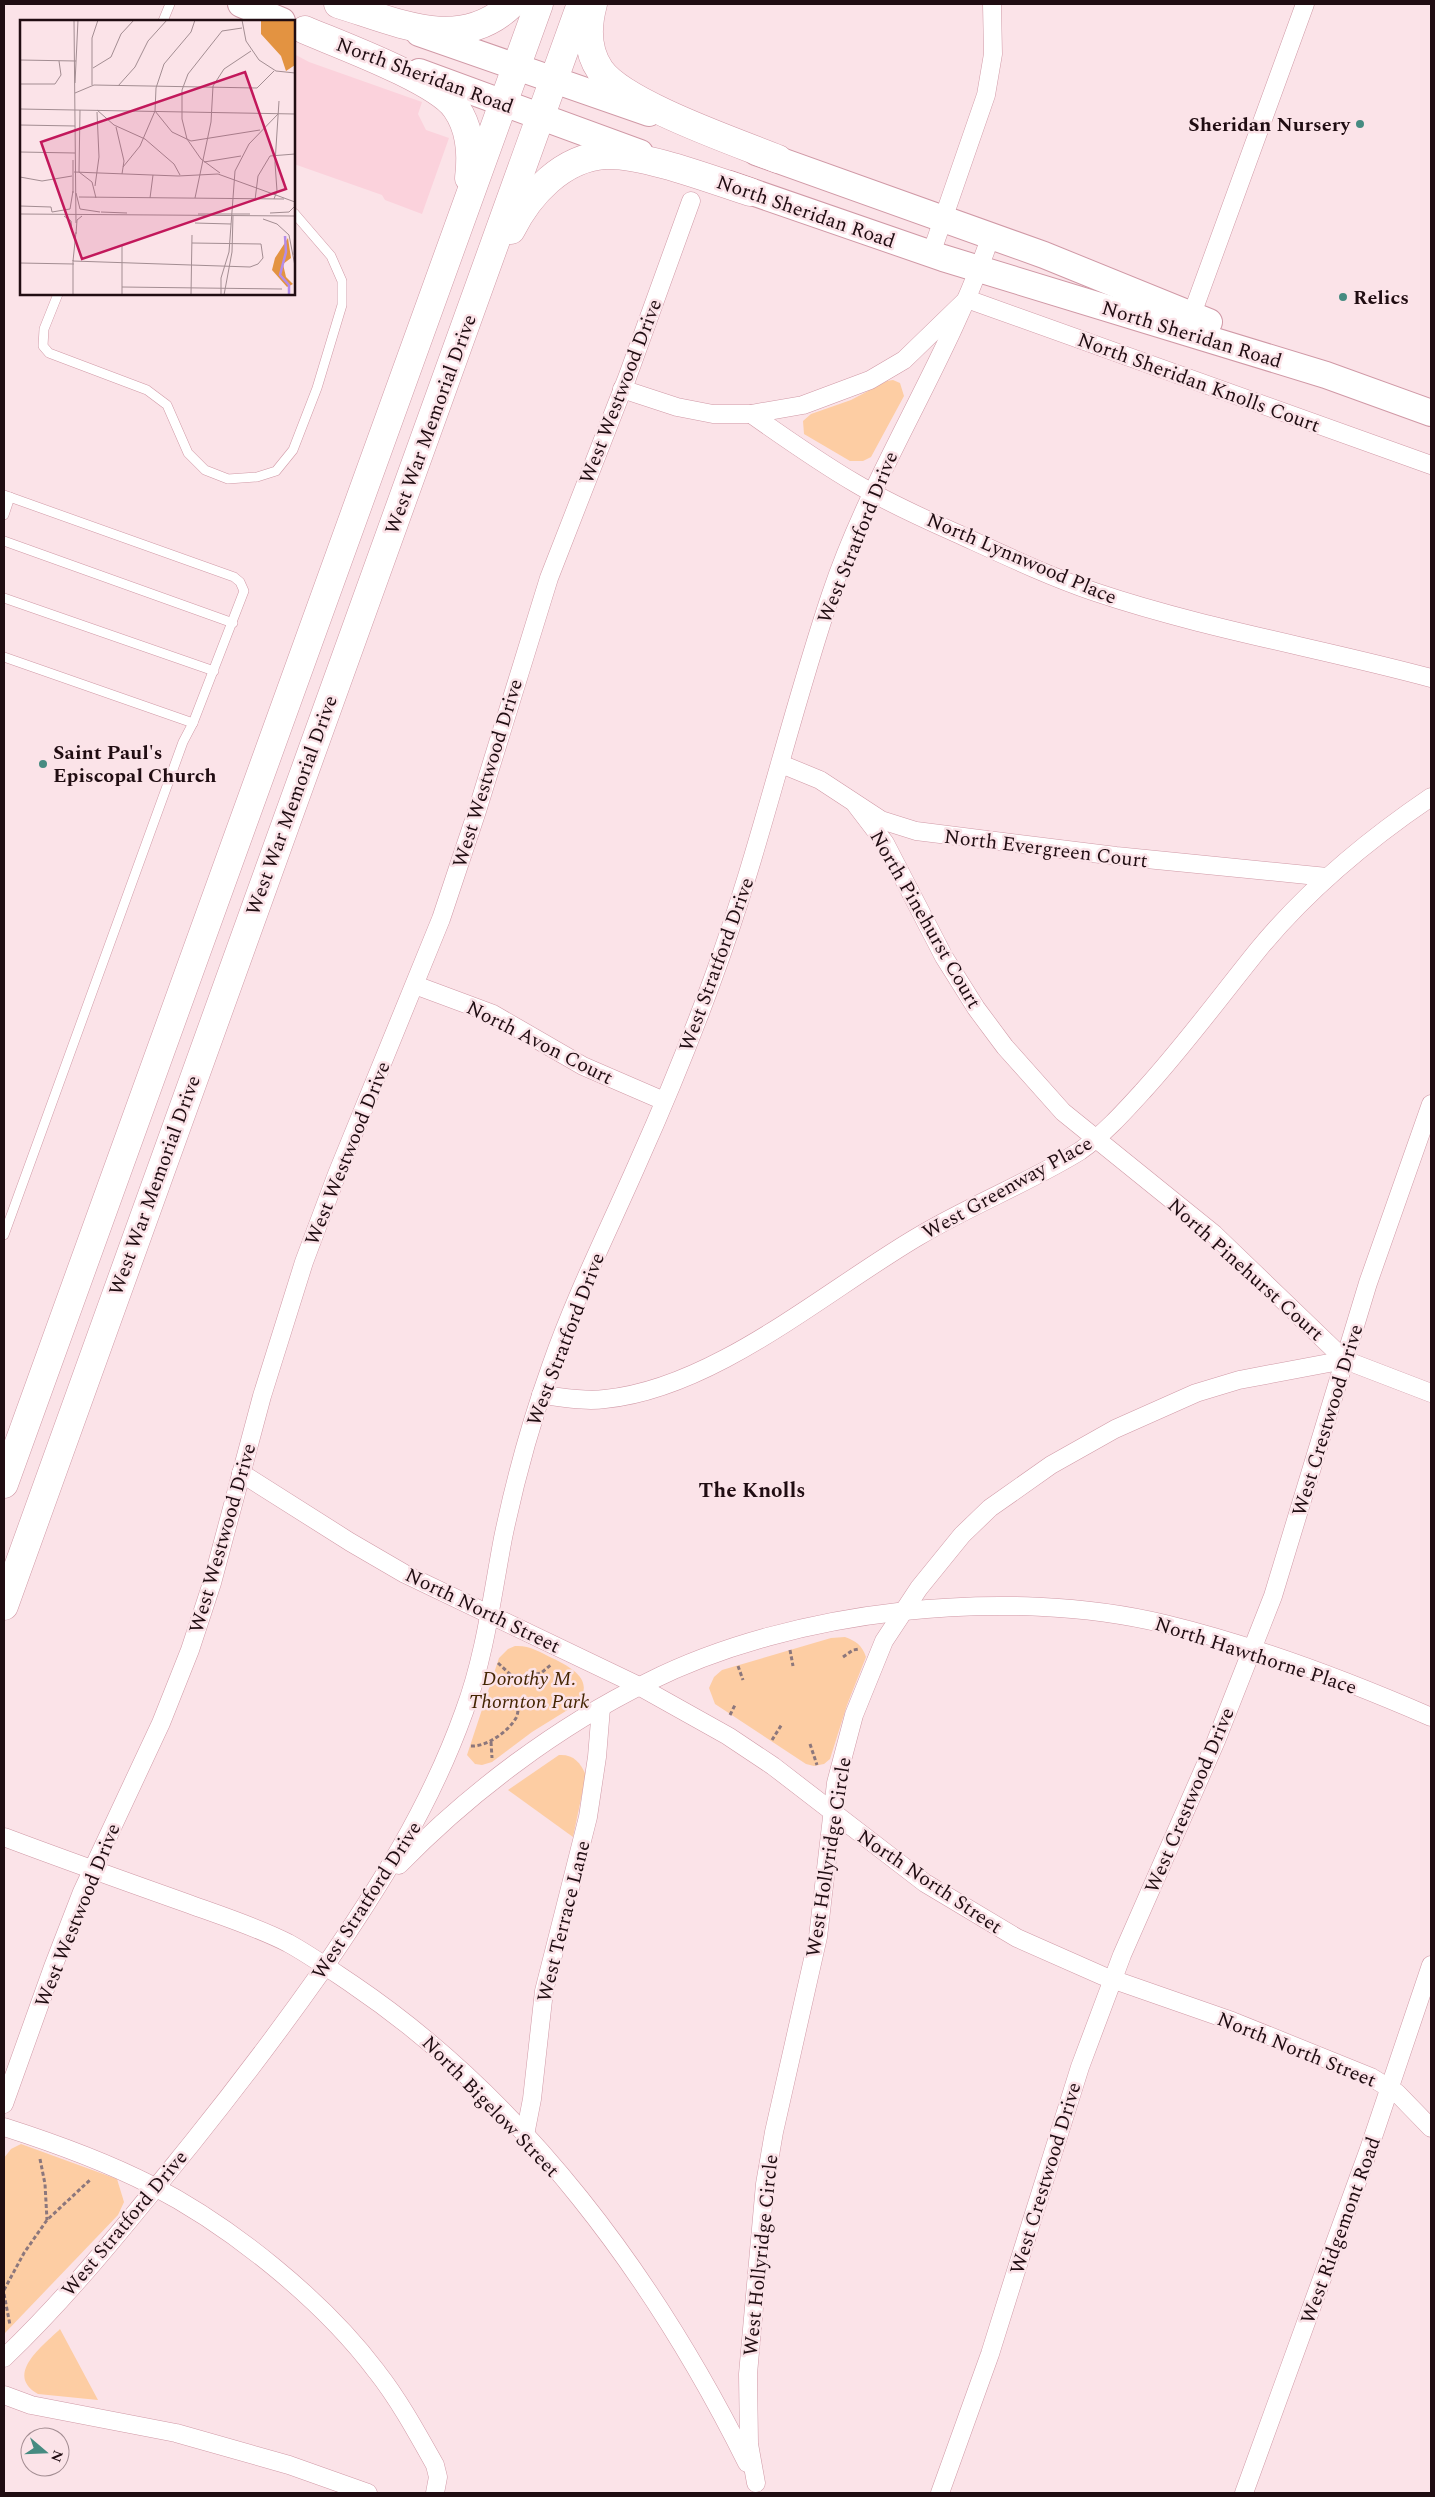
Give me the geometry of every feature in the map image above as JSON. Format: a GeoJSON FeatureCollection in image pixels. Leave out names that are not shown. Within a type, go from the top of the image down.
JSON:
{"type":"FeatureCollection","features":[{"type":"Feature","properties":{"kind":"highway"},"geometry":{"type":"LineString","coordinates":[[338,4],[409,26],[446,32],[479,25],[504,11],[512,4]]}},
{"type":"Feature","properties":{"kind":"highway","name":"West War Memorial Drive"},"geometry":{"type":"LineString","coordinates":[[4,1484],[539,4]]}},
{"type":"Feature","properties":{"kind":"highway","name":"West War Memorial Drive"},"geometry":{"type":"LineString","coordinates":[[4,1606],[580,4]]}},
{"type":"Feature","properties":{"kind":"highway"},"geometry":{"type":"LineString","coordinates":[[593,4],[589,24],[590,44],[600,70],[612,84],[646,103],[778,160]]}},
{"type":"Feature","properties":{"kind":"highway"},"geometry":{"type":"LineString","coordinates":[[295,26],[432,88],[452,103],[464,122],[470,142],[468,189],[438,284]]}},
{"type":"Feature","properties":{"kind":"highway"},"geometry":{"type":"LineString","coordinates":[[447,376],[514,223],[542,185],[565,168],[584,160],[612,155],[651,162],[750,192]]}},
{"type":"Feature","properties":{"kind":"main road","name":"North Sheridan Road"},"geometry":{"type":"LineString","coordinates":[[241,4],[282,20]]}},
{"type":"Feature","properties":{"kind":"main road","name":"North Sheridan Road"},"geometry":{"type":"LineString","coordinates":[[338,4],[990,235],[1189,323],[1431,413]]}},
{"type":"Feature","properties":{"kind":"main road","name":"North Sheridan Road"},"geometry":{"type":"LineString","coordinates":[[295,25],[539,118],[930,254],[979,270],[1189,323]]}},
{"type":"Feature","properties":{"kind":"street"},"geometry":{"type":"LineString","coordinates":[[930,254],[944,219],[986,95],[993,54],[992,4]]}},
{"type":"Feature","properties":{"kind":"street"},"geometry":{"type":"LineString","coordinates":[[1189,323],[1305,4]]}},
{"type":"Feature","properties":{"kind":"street","name":"West Westwood Drive"},"geometry":{"type":"LineString","coordinates":[[4,2104],[53,1967],[92,1869],[146,1756],[178,1681],[212,1583],[270,1370],[306,1256],[337,1174],[415,985],[456,875],[548,578],[622,389],[690,201]]}},
{"type":"Feature","properties":{"kind":"street","name":"West Stratford Drive"},"geometry":{"type":"LineString","coordinates":[[4,2358],[106,2248],[157,2188],[263,2053],[372,1896],[417,1822],[445,1760],[470,1697],[490,1615],[509,1511],[541,1395],[578,1297],[664,1101],[728,937],[831,596],[872,492],[967,299],[990,235]]}},
{"type":"Feature","properties":{"kind":"street"},"geometry":{"type":"LineString","coordinates":[[622,389],[690,410],[725,415],[751,414],[803,405],[878,376],[919,348],[967,299]]}},
{"type":"Feature","properties":{"kind":"street","name":"North Sheridan Knolls Court"},"geometry":{"type":"LineString","coordinates":[[967,299],[1431,465]]}},
{"type":"Feature","properties":{"kind":"street","name":"North Lynnwood Place"},"geometry":{"type":"LineString","coordinates":[[751,414],[805,452],[872,492],[989,549],[1093,591],[1214,626],[1363,660],[1431,678]]}},
{"type":"Feature","properties":{"kind":"street","name":"North Evergreen Court"},"geometry":{"type":"LineString","coordinates":[[781,764],[820,780],[888,824],[934,835],[1327,877]]}},
{"type":"Feature","properties":{"kind":"street","name":"West Greenway Place"},"geometry":{"type":"LineString","coordinates":[[541,1395],[588,1400],[613,1398],[650,1389],[700,1371],[760,1339],[929,1230],[1064,1161],[1096,1140],[1158,1076],[1259,949],[1327,877],[1379,833],[1431,797]]}},
{"type":"Feature","properties":{"kind":"street","name":"North Pinehurst Court"},"geometry":{"type":"LineString","coordinates":[[856,805],[885,842],[952,971],[993,1033],[1063,1112],[1214,1234],[1344,1360]]}},
{"type":"Feature","properties":{"kind":"street","name":"North Avon Court"},"geometry":{"type":"LineString","coordinates":[[415,985],[499,1017],[583,1066],[664,1101]]}},
{"type":"Feature","properties":{"kind":"street","name":"West Crestwood Drive"},"geometry":{"type":"LineString","coordinates":[[940,2493],[990,2354],[1071,2090],[1113,1979],[1253,1649],[1292,1538],[1344,1360],[1431,1104]]}},
{"type":"Feature","properties":{"kind":"street"},"geometry":{"type":"LineString","coordinates":[[1344,1360],[1431,1393]]}},
{"type":"Feature","properties":{"kind":"street","name":"West Hollyridge Circle"},"geometry":{"type":"LineString","coordinates":[[759,2488],[749,2444],[748,2374],[765,2184],[818,1936],[824,1894],[831,1812],[839,1771],[858,1702],[878,1653],[903,1611],[939,1561],[980,1517],[1022,1484],[1061,1459],[1115,1429],[1196,1393],[1238,1380],[1344,1360]]}},
{"type":"Feature","properties":{"kind":"street","name":"North North Street"},"geometry":{"type":"LineString","coordinates":[[241,1473],[374,1556],[490,1615],[639,1686],[745,1746],[925,1882],[986,1921],[1035,1947],[1113,1979],[1260,2032],[1365,2074],[1390,2088],[1431,2128]]}},
{"type":"Feature","properties":{"kind":"street","name":"North Hawthorne Place"},"geometry":{"type":"LineString","coordinates":[[372,1896],[413,1851],[448,1819],[533,1751],[639,1686],[678,1668],[773,1636],[816,1626],[903,1611],[938,1607],[1020,1606],[1078,1610],[1166,1624],[1253,1649],[1370,1691],[1431,1717]]}},
{"type":"Feature","properties":{"kind":"street","name":"West Terrace Lane"},"geometry":{"type":"LineString","coordinates":[[525,2136],[532,2099],[544,1991],[588,1817],[597,1757],[601,1708]]}},
{"type":"Feature","properties":{"kind":"street","name":"North Bigelow Street"},"geometry":{"type":"LineString","coordinates":[[4,1836],[263,1931],[288,1943],[325,1966],[415,2029],[471,2080],[525,2136],[585,2206],[636,2274],[718,2408],[759,2488]]}},
{"type":"Feature","properties":{"kind":"street","name":"West Ridgemont Road"},"geometry":{"type":"LineString","coordinates":[[1244,2493],[1390,2088],[1431,1964]]}},
{"type":"Feature","properties":{"kind":"street"},"geometry":{"type":"LineString","coordinates":[[4,2127],[77,2152],[157,2188],[244,2244],[302,2292],[344,2333],[378,2372],[435,2464],[438,2477],[435,2493]]}},
{"type":"Feature","properties":{"kind":"street"},"geometry":{"type":"LineString","coordinates":[[4,2395],[32,2405],[176,2432],[289,2465],[368,2493]]}},
{"type":"Feature","properties":{"kind":"lane"},"geometry":{"type":"LineString","coordinates":[[163,20],[170,4]]}},
{"type":"Feature","properties":{"kind":"lane"},"geometry":{"type":"LineString","coordinates":[[58,295],[44,329],[43,346],[49,353],[147,390],[167,405],[188,453],[205,470],[228,479],[257,477],[276,471],[292,450],[317,388],[342,305],[342,281],[331,256],[295,214]]}},
{"type":"Feature","properties":{"kind":"lane"},"geometry":{"type":"LineString","coordinates":[[4,515],[7,496],[234,577],[240,582],[244,591],[193,723],[183,742],[4,1236]]}},
{"type":"Feature","properties":{"kind":"lane"},"geometry":{"type":"LineString","coordinates":[[4,541],[233,623]]}},
{"type":"Feature","properties":{"kind":"lane"},"geometry":{"type":"LineString","coordinates":[[4,598],[214,671]]}},
{"type":"Feature","properties":{"kind":"lane"},"geometry":{"type":"LineString","coordinates":[[4,657],[193,723]]}},
{"type":"Feature","properties":{"kind":"path"},"geometry":{"type":"LineString","coordinates":[[790,1650],[793,1666]]}},
{"type":"Feature","properties":{"kind":"path"},"geometry":{"type":"LineString","coordinates":[[843,1656],[852,1650]]}},
{"type":"Feature","properties":{"kind":"path"},"geometry":{"type":"LineString","coordinates":[[517,1678],[541,1673],[550,1666],[554,1659]]}},
{"type":"Feature","properties":{"kind":"path"},"geometry":{"type":"LineString","coordinates":[[498,1663],[528,1684]]}},
{"type":"Feature","properties":{"kind":"path"},"geometry":{"type":"LineString","coordinates":[[737,1665],[743,1680]]}},
{"type":"Feature","properties":{"kind":"path"},"geometry":{"type":"LineString","coordinates":[[471,1746],[481,1747],[491,1742],[516,1717],[517,1698]]}},
{"type":"Feature","properties":{"kind":"path"},"geometry":{"type":"LineString","coordinates":[[730,1715],[735,1705]]}},
{"type":"Feature","properties":{"kind":"path"},"geometry":{"type":"LineString","coordinates":[[772,1740],[782,1724]]}},
{"type":"Feature","properties":{"kind":"path"},"geometry":{"type":"LineString","coordinates":[[491,1742],[493,1761]]}},
{"type":"Feature","properties":{"kind":"path"},"geometry":{"type":"LineString","coordinates":[[810,1744],[818,1765]]}},
{"type":"Feature","properties":{"kind":"path"},"geometry":{"type":"LineString","coordinates":[[40,2158],[45,2184],[47,2220]]}},
{"type":"Feature","properties":{"kind":"path"},"geometry":{"type":"LineString","coordinates":[[10,2327],[4,2292],[24,2253],[47,2220],[92,2178]]}},
{"type":"Feature","properties":{"kind":"shaded area"},"geometry":{"type":"Polygon","coordinates":[[[295,55],[309,62],[422,102],[418,114],[426,130],[449,138],[422,214],[385,200],[382,195],[295,164],[295,55]]]}},
{"type":"Feature","properties":{"kind":"green space"},"geometry":{"type":"Polygon","coordinates":[[[893,380],[900,383],[904,396],[871,457],[863,461],[850,461],[804,434],[803,421],[811,414],[851,400],[887,381],[893,380]]]}},
{"type":"Feature","properties":{"kind":"green space"},"geometry":{"type":"Polygon","coordinates":[[[845,1637],[858,1644],[863,1649],[866,1657],[847,1705],[830,1759],[824,1764],[814,1766],[806,1764],[715,1704],[709,1688],[714,1677],[722,1670],[831,1638],[845,1637]]]}},
{"type":"Feature","properties":{"kind":"green space","name":"Dorothy M. Thornton Park"},"geometry":{"type":"Polygon","coordinates":[[[515,1646],[534,1649],[568,1666],[580,1677],[584,1690],[574,1706],[532,1732],[492,1762],[482,1765],[475,1764],[467,1755],[499,1658],[508,1649],[515,1646]]]}},
{"type":"Feature","properties":{"kind":"green space"},"geometry":{"type":"Polygon","coordinates":[[[559,1755],[572,1757],[581,1766],[586,1775],[573,1837],[508,1790],[559,1755]]]}},
{"type":"Feature","properties":{"kind":"green space"},"geometry":{"type":"Polygon","coordinates":[[[21,2144],[117,2179],[124,2202],[118,2215],[4,2334],[4,2158],[11,2149],[21,2144]]]}},
{"type":"Feature","properties":{"kind":"green space"},"geometry":{"type":"Polygon","coordinates":[[[60,2329],[98,2400],[38,2394],[28,2386],[25,2378],[30,2360],[60,2329]]]}},
{"type":"Feature","properties":{"kind":"place","name":"Sheridan Nursery"},"geometry":{"type":"Point","coordinates":[1360,124]}},
{"type":"Feature","properties":{"kind":"place","name":"Relics"},"geometry":{"type":"Point","coordinates":[1343,297]}},
{"type":"Feature","properties":{"kind":"place","name":"Saint Paul's Episcopal Church"},"geometry":{"type":"Point","coordinates":[43,764]}},
{"type":"Feature","properties":{"kind":"district","name":"The Knolls"},"geometry":{"type":"Point","coordinates":[752,1490]}}]}
